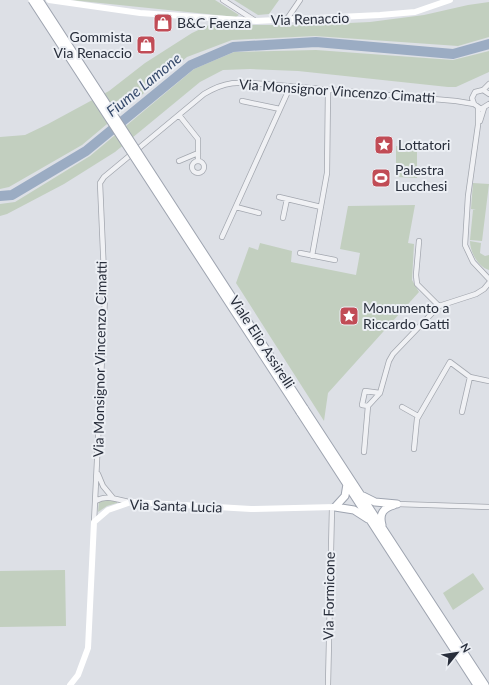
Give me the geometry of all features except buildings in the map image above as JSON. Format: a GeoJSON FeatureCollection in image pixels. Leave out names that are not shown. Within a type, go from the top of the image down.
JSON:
{"type":"FeatureCollection","features":[{"type":"Feature","properties":{"kind":"main road","name":"Viale Elio Assirelli"},"geometry":{"type":"LineString","coordinates":[[32,0],[302,410],[382,527],[485,685]]}},
{"type":"Feature","properties":{"kind":"main road","name":"Viale Elio Assirelli"},"geometry":{"type":"LineString","coordinates":[[38,0],[302,410],[371,522],[477,685]]}},
{"type":"Feature","properties":{"kind":"main road"},"geometry":{"type":"LineString","coordinates":[[333,507],[345,496],[347,484]]}},
{"type":"Feature","properties":{"kind":"main road"},"geometry":{"type":"LineString","coordinates":[[359,493],[375,502],[397,504]]}},
{"type":"Feature","properties":{"kind":"main road"},"geometry":{"type":"LineString","coordinates":[[382,527],[380,518],[382,513],[388,507],[397,504]]}},
{"type":"Feature","properties":{"kind":"main road"},"geometry":{"type":"LineString","coordinates":[[333,507],[354,510],[371,522]]}},
{"type":"Feature","properties":{"kind":"street","name":"Via Renaccio"},"geometry":{"type":"LineString","coordinates":[[49,0],[140,13],[256,21],[380,16],[415,12],[450,0]]}},
{"type":"Feature","properties":{"kind":"street"},"geometry":{"type":"LineString","coordinates":[[223,0],[256,21]]}},
{"type":"Feature","properties":{"kind":"street"},"geometry":{"type":"LineString","coordinates":[[287,19],[300,0]]}},
{"type":"Feature","properties":{"kind":"street","name":"Via Monsignor Vincenzo Cimatti"},"geometry":{"type":"LineString","coordinates":[[94,522],[98,473],[105,297],[100,183],[104,177],[204,94],[218,86],[238,82],[456,101],[474,104]]}},
{"type":"Feature","properties":{"kind":"street","name":"Via Monsignor Vincenzo Cimatti"},"geometry":{"type":"LineString","coordinates":[[456,101],[473,96],[489,84]]}},
{"type":"Feature","properties":{"kind":"street"},"geometry":{"type":"LineString","coordinates":[[222,237],[290,87]]}},
{"type":"Feature","properties":{"kind":"street"},"geometry":{"type":"LineString","coordinates":[[312,256],[327,173],[328,90]]}},
{"type":"Feature","properties":{"kind":"street"},"geometry":{"type":"LineString","coordinates":[[483,90],[489,94]]}},
{"type":"Feature","properties":{"kind":"street"},"geometry":{"type":"LineString","coordinates":[[473,96],[474,104],[478,108],[484,108]]}},
{"type":"Feature","properties":{"kind":"street"},"geometry":{"type":"LineString","coordinates":[[242,101],[280,109]]}},
{"type":"Feature","properties":{"kind":"street"},"geometry":{"type":"LineString","coordinates":[[478,125],[484,108],[489,104]]}},
{"type":"Feature","properties":{"kind":"street"},"geometry":{"type":"LineString","coordinates":[[478,108],[478,125],[468,196],[465,246],[473,262],[489,279]]}},
{"type":"Feature","properties":{"kind":"street"},"geometry":{"type":"LineString","coordinates":[[179,115],[198,139],[198,161]]}},
{"type":"Feature","properties":{"kind":"street"},"geometry":{"type":"LineString","coordinates":[[179,161],[198,153]]}},
{"type":"Feature","properties":{"kind":"street"},"geometry":{"type":"LineString","coordinates":[[279,197],[321,207]]}},
{"type":"Feature","properties":{"kind":"street"},"geometry":{"type":"LineString","coordinates":[[283,218],[287,199]]}},
{"type":"Feature","properties":{"kind":"street"},"geometry":{"type":"LineString","coordinates":[[236,207],[259,213]]}},
{"type":"Feature","properties":{"kind":"street"},"geometry":{"type":"LineString","coordinates":[[419,241],[416,284],[439,306]]}},
{"type":"Feature","properties":{"kind":"street"},"geometry":{"type":"LineString","coordinates":[[300,253],[335,260]]}},
{"type":"Feature","properties":{"kind":"street"},"geometry":{"type":"LineString","coordinates":[[364,452],[368,406],[380,393],[389,361],[393,354],[439,306],[476,294],[484,289],[489,283]]}},
{"type":"Feature","properties":{"kind":"street"},"geometry":{"type":"LineString","coordinates":[[414,449],[418,416],[450,362],[470,377],[489,381]]}},
{"type":"Feature","properties":{"kind":"street"},"geometry":{"type":"LineString","coordinates":[[462,412],[470,377]]}},
{"type":"Feature","properties":{"kind":"street"},"geometry":{"type":"LineString","coordinates":[[368,406],[362,405],[365,391],[380,393]]}},
{"type":"Feature","properties":{"kind":"street"},"geometry":{"type":"LineString","coordinates":[[402,407],[418,416]]}},
{"type":"Feature","properties":{"kind":"street","name":"Via Monsignor Vincenzo Cimatti"},"geometry":{"type":"LineString","coordinates":[[98,473],[103,486],[112,498]]}},
{"type":"Feature","properties":{"kind":"street"},"geometry":{"type":"LineString","coordinates":[[96,501],[105,497],[131,502]]}},
{"type":"Feature","properties":{"kind":"street","name":"Via Santa Lucia"},"geometry":{"type":"LineString","coordinates":[[94,522],[108,510],[131,502],[251,509],[333,507]]}},
{"type":"Feature","properties":{"kind":"street"},"geometry":{"type":"LineString","coordinates":[[397,504],[489,507]]}},
{"type":"Feature","properties":{"kind":"street","name":"Via Formicone"},"geometry":{"type":"LineString","coordinates":[[328,685],[333,507]]}},
{"type":"Feature","properties":{"kind":"street"},"geometry":{"type":"LineString","coordinates":[[70,685],[78,675],[88,648],[94,522]]}},
{"type":"Feature","properties":{"kind":"green space"},"geometry":{"type":"Polygon","coordinates":[[[71,0],[215,0],[239,15],[236,17],[71,0]]]}},
{"type":"Feature","properties":{"kind":"green space"},"geometry":{"type":"Polygon","coordinates":[[[234,0],[279,0],[269,14],[258,15],[234,0]]]}},
{"type":"Feature","properties":{"kind":"green space"},"geometry":{"type":"Polygon","coordinates":[[[489,2],[489,37],[458,46],[315,36],[232,40],[187,57],[82,145],[9,187],[0,189],[0,137],[25,135],[48,124],[109,91],[145,63],[192,33],[209,25],[307,25],[370,22],[424,15],[489,2]]]}},
{"type":"Feature","properties":{"kind":"green space"},"geometry":{"type":"Polygon","coordinates":[[[316,50],[453,60],[489,51],[489,72],[456,87],[448,87],[298,71],[250,69],[223,70],[200,82],[115,152],[64,184],[7,214],[0,216],[0,204],[15,202],[90,156],[194,69],[234,52],[316,50]]]}},
{"type":"Feature","properties":{"kind":"green space"},"geometry":{"type":"Polygon","coordinates":[[[396,146],[417,147],[417,178],[396,177],[396,146]]]}},
{"type":"Feature","properties":{"kind":"green space"},"geometry":{"type":"Polygon","coordinates":[[[473,183],[489,184],[482,241],[470,240],[473,210],[476,210],[471,209],[473,183]]]}},
{"type":"Feature","properties":{"kind":"green space"},"geometry":{"type":"Polygon","coordinates":[[[415,205],[408,243],[414,244],[412,280],[419,292],[328,393],[324,421],[236,283],[249,247],[258,250],[260,243],[292,251],[291,262],[356,275],[360,253],[340,249],[348,206],[415,205]]]}},
{"type":"Feature","properties":{"kind":"green space"},"geometry":{"type":"Polygon","coordinates":[[[470,241],[481,243],[480,253],[485,256],[489,255],[489,270],[481,266],[475,258],[471,250],[470,241]]]}},
{"type":"Feature","properties":{"kind":"green space"},"geometry":{"type":"Polygon","coordinates":[[[103,499],[117,501],[117,503],[107,506],[98,512],[99,502],[103,499]]]}},
{"type":"Feature","properties":{"kind":"green space"},"geometry":{"type":"Polygon","coordinates":[[[65,570],[66,626],[0,627],[0,571],[65,570]]]}},
{"type":"Feature","properties":{"kind":"green space"},"geometry":{"type":"Polygon","coordinates":[[[473,573],[484,589],[453,610],[443,593],[473,573]]]}},
{"type":"Feature","properties":{"kind":"waterway","name":"Fiume Lamone"},"geometry":{"type":"LineString","coordinates":[[0,196],[12,195],[86,151],[191,65],[233,47],[316,42],[453,54],[489,44]]}},
{"type":"Feature","properties":{"kind":"place","name":"B&C Faenza"},"geometry":{"type":"Point","coordinates":[163,23]}},
{"type":"Feature","properties":{"kind":"place","name":"Gommista Via Renaccio"},"geometry":{"type":"Point","coordinates":[146,45]}},
{"type":"Feature","properties":{"kind":"place","name":"Lottatori"},"geometry":{"type":"Point","coordinates":[384,145]}},
{"type":"Feature","properties":{"kind":"place","name":"Palestra Lucchesi"},"geometry":{"type":"Point","coordinates":[381,178]}},
{"type":"Feature","properties":{"kind":"place","name":"Monumento a Riccardo Gatti"},"geometry":{"type":"Point","coordinates":[349,316]}}]}
